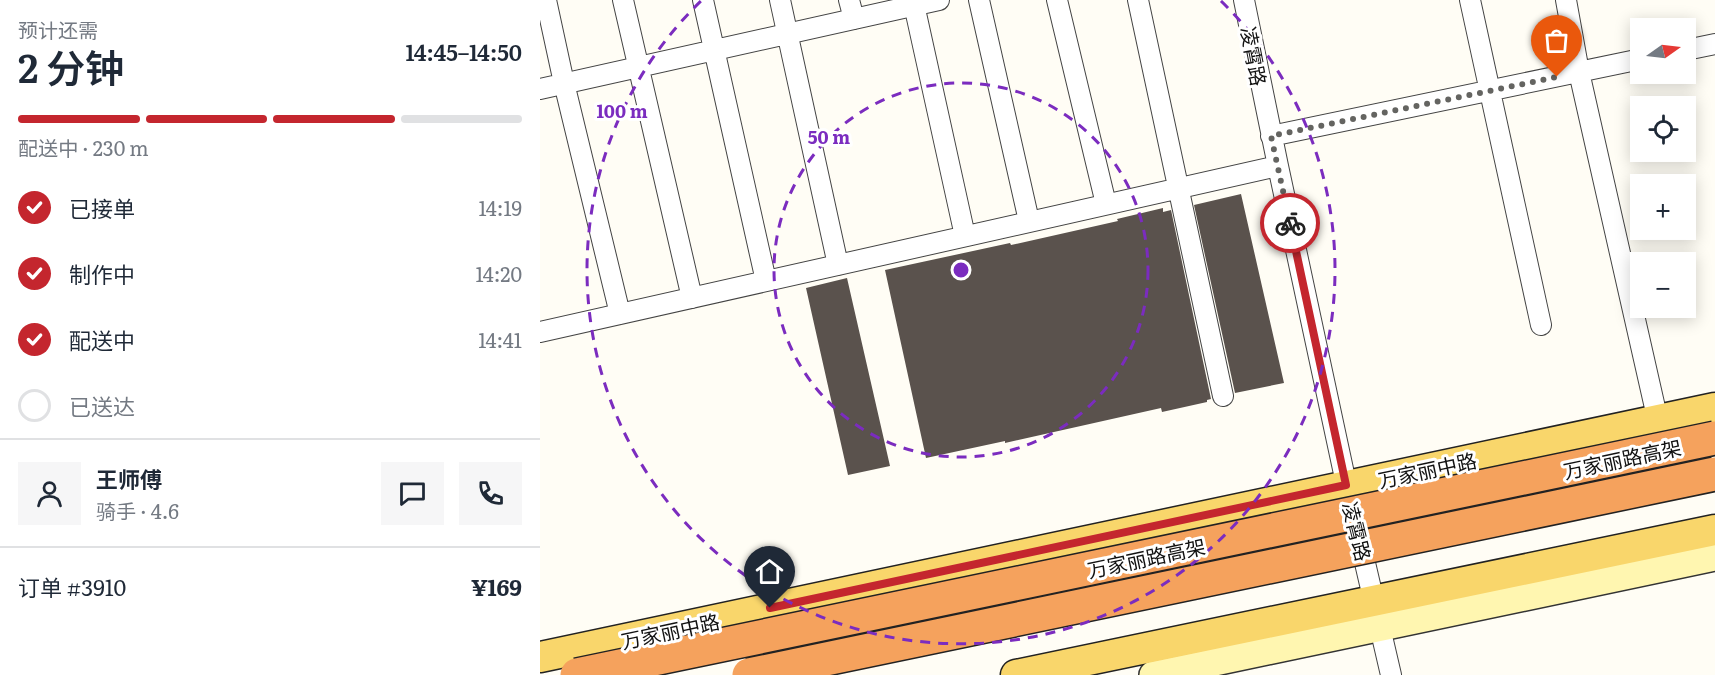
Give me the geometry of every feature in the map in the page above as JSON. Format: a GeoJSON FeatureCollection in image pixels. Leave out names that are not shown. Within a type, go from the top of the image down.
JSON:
{"type":"FeatureCollection","features":[{"type":"Feature","properties":{"kind":"highway","name":"万家丽路高架"},"geometry":{"type":"LineString","coordinates":[[577,675],[1715,438]]}},
{"type":"Feature","properties":{"kind":"highway","name":"万家丽路高架"},"geometry":{"type":"LineString","coordinates":[[749,675],[1715,474]]}},
{"type":"Feature","properties":{"kind":"main road","name":"万家丽中路"},"geometry":{"type":"LineString","coordinates":[[540,657],[1715,408]]}},
{"type":"Feature","properties":{"kind":"main road"},"geometry":{"type":"LineString","coordinates":[[1016,675],[1378,614],[1715,530]]}},
{"type":"Feature","properties":{"kind":"street"},"geometry":{"type":"LineString","coordinates":[[546,0],[620,314]]}},
{"type":"Feature","properties":{"kind":"street"},"geometry":{"type":"LineString","coordinates":[[622,0],[692,298]]}},
{"type":"Feature","properties":{"kind":"street"},"geometry":{"type":"LineString","coordinates":[[703,0],[766,280]]}},
{"type":"Feature","properties":{"kind":"street"},"geometry":{"type":"LineString","coordinates":[[780,0],[838,265]]}},
{"type":"Feature","properties":{"kind":"street"},"geometry":{"type":"LineString","coordinates":[[540,88],[788,34],[852,9],[939,0]]}},
{"type":"Feature","properties":{"kind":"street"},"geometry":{"type":"LineString","coordinates":[[979,0],[1029,221]]}},
{"type":"Feature","properties":{"kind":"street"},"geometry":{"type":"LineString","coordinates":[[1058,0],[1106,204]]}},
{"type":"Feature","properties":{"kind":"street"},"geometry":{"type":"LineString","coordinates":[[1138,0],[1223,396]]}},
{"type":"Feature","properties":{"kind":"street","name":"凌霄路"},"geometry":{"type":"LineString","coordinates":[[1244,0],[1346,485],[1391,675]]}},
{"type":"Feature","properties":{"kind":"street"},"geometry":{"type":"LineString","coordinates":[[1470,0],[1541,325]]}},
{"type":"Feature","properties":{"kind":"street"},"geometry":{"type":"LineString","coordinates":[[1566,0],[1658,421]]}},
{"type":"Feature","properties":{"kind":"street"},"geometry":{"type":"LineString","coordinates":[[913,3],[965,236]]}},
{"type":"Feature","properties":{"kind":"street"},"geometry":{"type":"LineString","coordinates":[[1696,48],[1715,44]]}},
{"type":"Feature","properties":{"kind":"street"},"geometry":{"type":"LineString","coordinates":[[1271,136],[1630,61]]}},
{"type":"Feature","properties":{"kind":"street"},"geometry":{"type":"LineString","coordinates":[[540,331],[1278,166]]}},
{"type":"Feature","properties":{"kind":"street"},"geometry":{"type":"LineString","coordinates":[[1153,675],[1378,614],[1715,557]]}},
{"type":"Feature","properties":{"kind":"building"},"geometry":{"type":"Polygon","coordinates":[[[1241,194],[1284,383],[1235,393],[1194,205],[1241,194]]]}},
{"type":"Feature","properties":{"kind":"building"},"geometry":{"type":"Polygon","coordinates":[[[1163,208],[1163,212],[1171,210],[1211,399],[1207,402],[1162,412],[1161,408],[926,458],[885,270],[1010,243],[1011,245],[1118,221],[1117,219],[1163,208]]]}},
{"type":"Feature","properties":{"kind":"building"},"geometry":{"type":"Polygon","coordinates":[[[847,278],[890,466],[848,475],[806,288],[847,278]]]}},
{"type":"Feature","properties":{"kind":"way so far"},"geometry":{"type":"LineString","coordinates":[[1290,223],[1271,136],[1557,77]]}},
{"type":"Feature","properties":{"kind":"route"},"geometry":{"type":"LineString","coordinates":[[770,608],[1346,485],[1290,223]]}}]}
